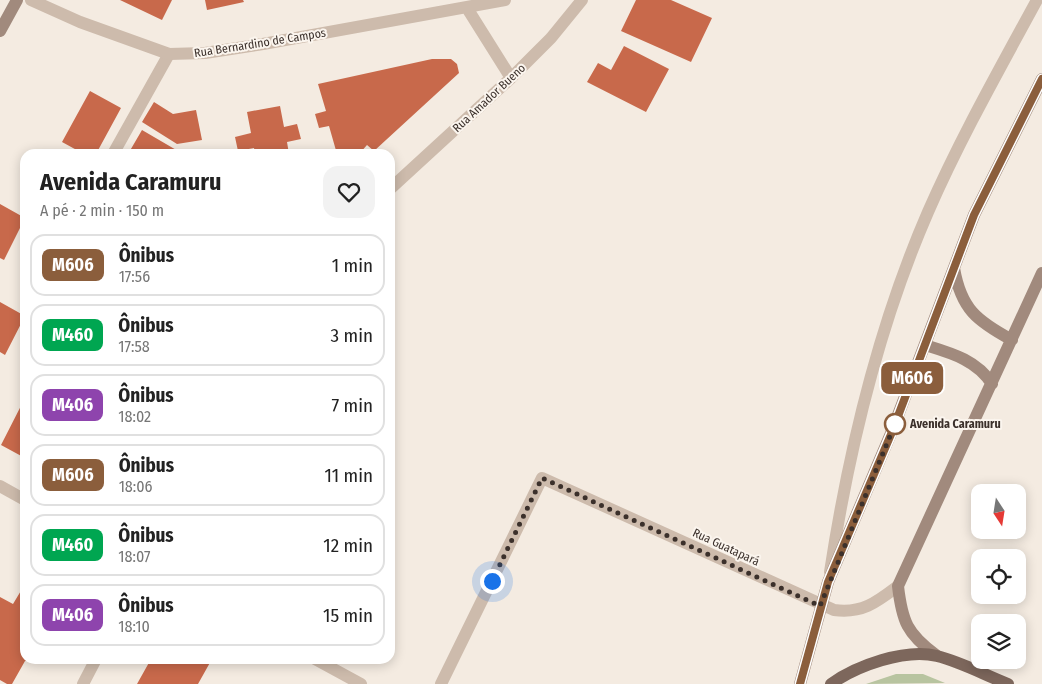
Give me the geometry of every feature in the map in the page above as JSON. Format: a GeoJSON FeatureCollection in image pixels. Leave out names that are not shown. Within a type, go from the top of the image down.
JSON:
{"type":"FeatureCollection","features":[{"type":"Feature","properties":{"kind":"main road"},"geometry":{"type":"LineString","coordinates":[[0,31],[17,0]]}},
{"type":"Feature","properties":{"kind":"main road"},"geometry":{"type":"LineString","coordinates":[[800,684],[828,582],[892,432],[974,215],[1042,79]]}},
{"type":"Feature","properties":{"kind":"main road"},"geometry":{"type":"LineString","coordinates":[[954,268],[958,291],[966,305],[991,328],[1012,340]]}},
{"type":"Feature","properties":{"kind":"main road"},"geometry":{"type":"LineString","coordinates":[[1008,684],[936,655],[922,645],[906,626],[898,586],[1042,273]]}},
{"type":"Feature","properties":{"kind":"main road"},"geometry":{"type":"LineString","coordinates":[[925,345],[954,354],[976,365],[992,384]]}},
{"type":"Feature","properties":{"kind":"main road"},"geometry":{"type":"LineString","coordinates":[[831,684],[854,670],[872,664],[912,655],[936,655]]}},
{"type":"Feature","properties":{"kind":"street","name":"Rua Bernardino de Campos"},"geometry":{"type":"LineString","coordinates":[[31,0],[80,22],[169,54],[204,54],[254,46],[505,0]]}},
{"type":"Feature","properties":{"kind":"street","name":"Rua Amador Bueno"},"geometry":{"type":"LineString","coordinates":[[395,184],[511,78],[551,38],[582,0]]}},
{"type":"Feature","properties":{"kind":"street"},"geometry":{"type":"LineString","coordinates":[[828,582],[839,511],[855,432],[887,322],[929,212],[968,129],[1037,0]]}},
{"type":"Feature","properties":{"kind":"street"},"geometry":{"type":"LineString","coordinates":[[467,8],[511,78]]}},
{"type":"Feature","properties":{"kind":"street"},"geometry":{"type":"LineString","coordinates":[[116,149],[169,54]]}},
{"type":"Feature","properties":{"kind":"street","name":"Rua Guatapará"},"geometry":{"type":"LineString","coordinates":[[441,684],[542,478],[820,606],[850,612],[867,606],[898,586]]}},
{"type":"Feature","properties":{"kind":"street"},"geometry":{"type":"LineString","coordinates":[[0,486],[20,497]]}},
{"type":"Feature","properties":{"kind":"street"},"geometry":{"type":"LineString","coordinates":[[83,684],[93,664]]}},
{"type":"Feature","properties":{"kind":"street"},"geometry":{"type":"LineString","coordinates":[[325,664],[362,684]]}},
{"type":"Feature","properties":{"kind":"green space"},"geometry":{"type":"Polygon","coordinates":[[[896,674],[923,674],[945,683],[866,684],[896,674]]]}},
{"type":"Feature","properties":{"kind":"building"},"geometry":{"type":"Polygon","coordinates":[[[120,0],[172,0],[162,20],[120,0]]]}},
{"type":"Feature","properties":{"kind":"building"},"geometry":{"type":"Polygon","coordinates":[[[205,0],[243,0],[244,2],[207,10],[205,0]]]}},
{"type":"Feature","properties":{"kind":"building"},"geometry":{"type":"Polygon","coordinates":[[[636,0],[671,0],[712,18],[691,62],[621,31],[636,0]]]}},
{"type":"Feature","properties":{"kind":"building"},"geometry":{"type":"Polygon","coordinates":[[[624,46],[669,69],[646,112],[587,82],[598,63],[611,70],[624,46]]]}},
{"type":"Feature","properties":{"kind":"building"},"geometry":{"type":"Polygon","coordinates":[[[432,59],[451,59],[457,64],[459,73],[376,149],[372,149],[367,145],[364,149],[336,149],[329,126],[319,128],[315,114],[326,111],[318,84],[432,59]]]}},
{"type":"Feature","properties":{"kind":"building"},"geometry":{"type":"Polygon","coordinates":[[[90,91],[121,108],[99,149],[75,149],[62,142],[90,91]]]}},
{"type":"Feature","properties":{"kind":"building"},"geometry":{"type":"Polygon","coordinates":[[[154,102],[173,114],[196,110],[202,140],[177,144],[142,122],[154,102]]]}},
{"type":"Feature","properties":{"kind":"building"},"geometry":{"type":"Polygon","coordinates":[[[280,106],[284,127],[297,124],[301,139],[287,142],[288,149],[238,149],[235,137],[251,133],[247,112],[280,106]]]}},
{"type":"Feature","properties":{"kind":"building"},"geometry":{"type":"Polygon","coordinates":[[[142,130],[175,149],[131,149],[142,130]]]}},
{"type":"Feature","properties":{"kind":"building"},"geometry":{"type":"Polygon","coordinates":[[[0,204],[20,215],[20,228],[4,260],[0,258],[0,204]]]}},
{"type":"Feature","properties":{"kind":"building"},"geometry":{"type":"Polygon","coordinates":[[[0,302],[20,313],[20,326],[5,355],[0,352],[0,302]]]}},
{"type":"Feature","properties":{"kind":"building"},"geometry":{"type":"Polygon","coordinates":[[[20,408],[20,455],[1,445],[20,408]]]}},
{"type":"Feature","properties":{"kind":"building"},"geometry":{"type":"Polygon","coordinates":[[[20,592],[20,664],[23,664],[12,684],[7,684],[0,680],[0,597],[13,604],[20,592]]]}},
{"type":"Feature","properties":{"kind":"building"},"geometry":{"type":"Polygon","coordinates":[[[148,664],[209,664],[198,684],[137,684],[148,664]]]}},
{"type":"Feature","properties":{"kind":"bus line","name":"M606"},"geometry":{"type":"LineString","coordinates":[[800,684],[828,582],[892,432],[974,215],[1042,79]]}},
{"type":"Feature","properties":{"kind":"place","name":"Avenida Caramuru"},"geometry":{"type":"Point","coordinates":[895,424]}},
{"type":"Feature","properties":{"kind":"route"},"geometry":{"type":"LineString","coordinates":[[492,581],[542,478],[820,606],[828,582],[895,424]]}}]}
